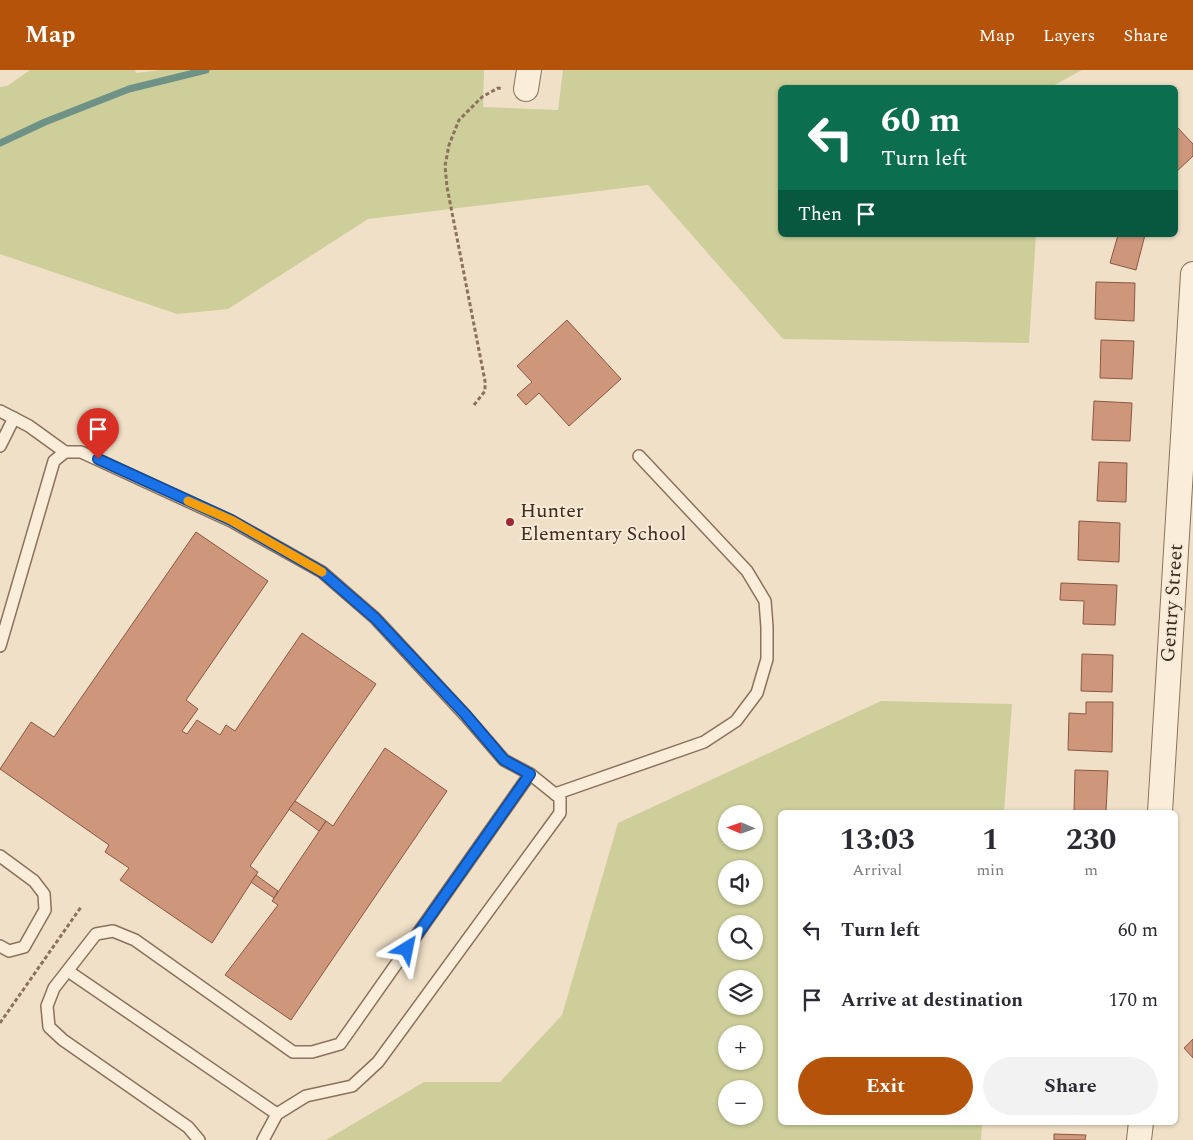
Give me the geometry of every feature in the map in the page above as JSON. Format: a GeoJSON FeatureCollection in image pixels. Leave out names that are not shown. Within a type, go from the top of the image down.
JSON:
{"type":"FeatureCollection","features":[{"type":"Feature","properties":{"kind":"street","name":"Gentry Street"},"geometry":{"type":"LineString","coordinates":[[1160,810],[1193,274]]}},
{"type":"Feature","properties":{"kind":"lane"},"geometry":{"type":"LineString","coordinates":[[0,411],[29,426],[65,452],[81,452],[231,520],[322,572],[375,618],[465,714],[504,760],[530,774],[560,798],[560,813],[378,1062],[352,1086],[306,1096],[277,1114],[263,1140]]}},
{"type":"Feature","properties":{"kind":"lane"},"geometry":{"type":"LineString","coordinates":[[0,446],[14,418]]}},
{"type":"Feature","properties":{"kind":"lane"},"geometry":{"type":"LineString","coordinates":[[0,646],[54,461],[65,452]]}},
{"type":"Feature","properties":{"kind":"lane"},"geometry":{"type":"LineString","coordinates":[[555,794],[704,742],[736,721],[757,693],[767,659],[765,601],[747,571],[639,456]]}},
{"type":"Feature","properties":{"kind":"lane"},"geometry":{"type":"LineString","coordinates":[[199,1140],[188,1127],[63,1040],[49,1027],[47,1006],[54,988],[96,934],[113,931],[134,940],[293,1052],[312,1052],[340,1044],[530,774]]}},
{"type":"Feature","properties":{"kind":"lane"},"geometry":{"type":"LineString","coordinates":[[0,856],[34,882],[44,894],[45,910],[24,947],[9,951],[0,946]]}},
{"type":"Feature","properties":{"kind":"lane"},"geometry":{"type":"LineString","coordinates":[[68,971],[277,1114]]}},
{"type":"Feature","properties":{"kind":"path"},"geometry":{"type":"LineString","coordinates":[[474,405],[485,391],[485,381],[447,187],[445,166],[449,146],[459,120],[482,97],[498,88],[528,80]]}},
{"type":"Feature","properties":{"kind":"path"},"geometry":{"type":"LineString","coordinates":[[0,1023],[81,907]]}},
{"type":"Feature","properties":{"kind":"green space"},"geometry":{"type":"Polygon","coordinates":[[[30,70],[135,70],[136,73],[161,70],[484,70],[483,107],[558,110],[563,70],[1082,70],[1055,85],[778,85],[778,237],[1036,237],[1029,343],[783,339],[648,185],[368,219],[228,309],[177,314],[0,254],[0,87],[7,86],[30,70]]]}},
{"type":"Feature","properties":{"kind":"green space"},"geometry":{"type":"Polygon","coordinates":[[[881,701],[1012,704],[1004,810],[778,810],[778,1125],[982,1125],[981,1140],[326,1140],[424,1082],[500,1082],[562,1015],[618,823],[881,701]]]}},
{"type":"Feature","properties":{"kind":"building"},"geometry":{"type":"Polygon","coordinates":[[[1178,128],[1193,144],[1193,156],[1178,170],[1178,128]]]}},
{"type":"Feature","properties":{"kind":"building"},"geometry":{"type":"Polygon","coordinates":[[[1117,237],[1144,237],[1136,270],[1110,263],[1117,237]]]}},
{"type":"Feature","properties":{"kind":"building"},"geometry":{"type":"Polygon","coordinates":[[[1096,282],[1135,283],[1134,321],[1095,319],[1096,282]]]}},
{"type":"Feature","properties":{"kind":"building"},"geometry":{"type":"Polygon","coordinates":[[[567,320],[621,379],[569,426],[539,393],[526,405],[517,395],[532,382],[517,366],[567,320]]]}},
{"type":"Feature","properties":{"kind":"building"},"geometry":{"type":"Polygon","coordinates":[[[1101,340],[1134,341],[1132,379],[1100,378],[1101,340]]]}},
{"type":"Feature","properties":{"kind":"building"},"geometry":{"type":"Polygon","coordinates":[[[1094,401],[1132,403],[1130,441],[1092,440],[1094,401]]]}},
{"type":"Feature","properties":{"kind":"building"},"geometry":{"type":"Polygon","coordinates":[[[1099,462],[1127,463],[1126,502],[1097,501],[1099,462]]]}},
{"type":"Feature","properties":{"kind":"building"},"geometry":{"type":"Polygon","coordinates":[[[1079,521],[1120,523],[1119,562],[1078,560],[1079,521]]]}},
{"type":"Feature","properties":{"kind":"building"},"geometry":{"type":"Polygon","coordinates":[[[196,532],[268,581],[186,700],[198,709],[182,731],[187,734],[197,720],[220,735],[226,725],[235,731],[302,633],[376,684],[250,866],[258,872],[212,943],[120,880],[129,868],[105,852],[109,845],[0,769],[31,722],[54,737],[196,532]]]}},
{"type":"Feature","properties":{"kind":"building"},"geometry":{"type":"Polygon","coordinates":[[[1061,583],[1117,585],[1115,625],[1083,624],[1084,601],[1060,600],[1061,583]]]}},
{"type":"Feature","properties":{"kind":"building"},"geometry":{"type":"Polygon","coordinates":[[[1082,654],[1113,655],[1112,692],[1081,691],[1082,654]]]}},
{"type":"Feature","properties":{"kind":"building"},"geometry":{"type":"Polygon","coordinates":[[[1086,702],[1113,702],[1112,752],[1068,750],[1069,713],[1086,714],[1086,702]]]}},
{"type":"Feature","properties":{"kind":"building"},"geometry":{"type":"Polygon","coordinates":[[[385,748],[447,791],[291,1020],[225,975],[278,905],[272,901],[326,821],[333,826],[385,748]]]}},
{"type":"Feature","properties":{"kind":"building"},"geometry":{"type":"Polygon","coordinates":[[[1075,770],[1108,771],[1106,810],[1074,810],[1075,770]]]}},
{"type":"Feature","properties":{"kind":"building"},"geometry":{"type":"Polygon","coordinates":[[[295,801],[326,821],[319,831],[289,809],[295,801]]]}},
{"type":"Feature","properties":{"kind":"building"},"geometry":{"type":"Polygon","coordinates":[[[256,875],[278,891],[274,898],[251,882],[256,875]]]}},
{"type":"Feature","properties":{"kind":"building"},"geometry":{"type":"Polygon","coordinates":[[[1193,1039],[1193,1058],[1184,1048],[1193,1039]]]}},
{"type":"Feature","properties":{"kind":"building"},"geometry":{"type":"Polygon","coordinates":[[[1054,1134],[1086,1135],[1085,1140],[1054,1140],[1054,1134]]]}},
{"type":"Feature","properties":{"kind":"waterway"},"geometry":{"type":"LineString","coordinates":[[0,143],[45,122],[129,89],[206,70]]}},
{"type":"Feature","properties":{"kind":"slow traffic"},"geometry":{"type":"LineString","coordinates":[[188,501],[231,520],[322,572]]}},
{"type":"Feature","properties":{"kind":"place","name":"Hunter Elementary School"},"geometry":{"type":"Point","coordinates":[510,522]}},
{"type":"Feature","properties":{"kind":"route"},"geometry":{"type":"LineString","coordinates":[[98,459],[231,520],[322,572],[375,618],[465,714],[504,760],[530,774],[407,949]]}}]}
